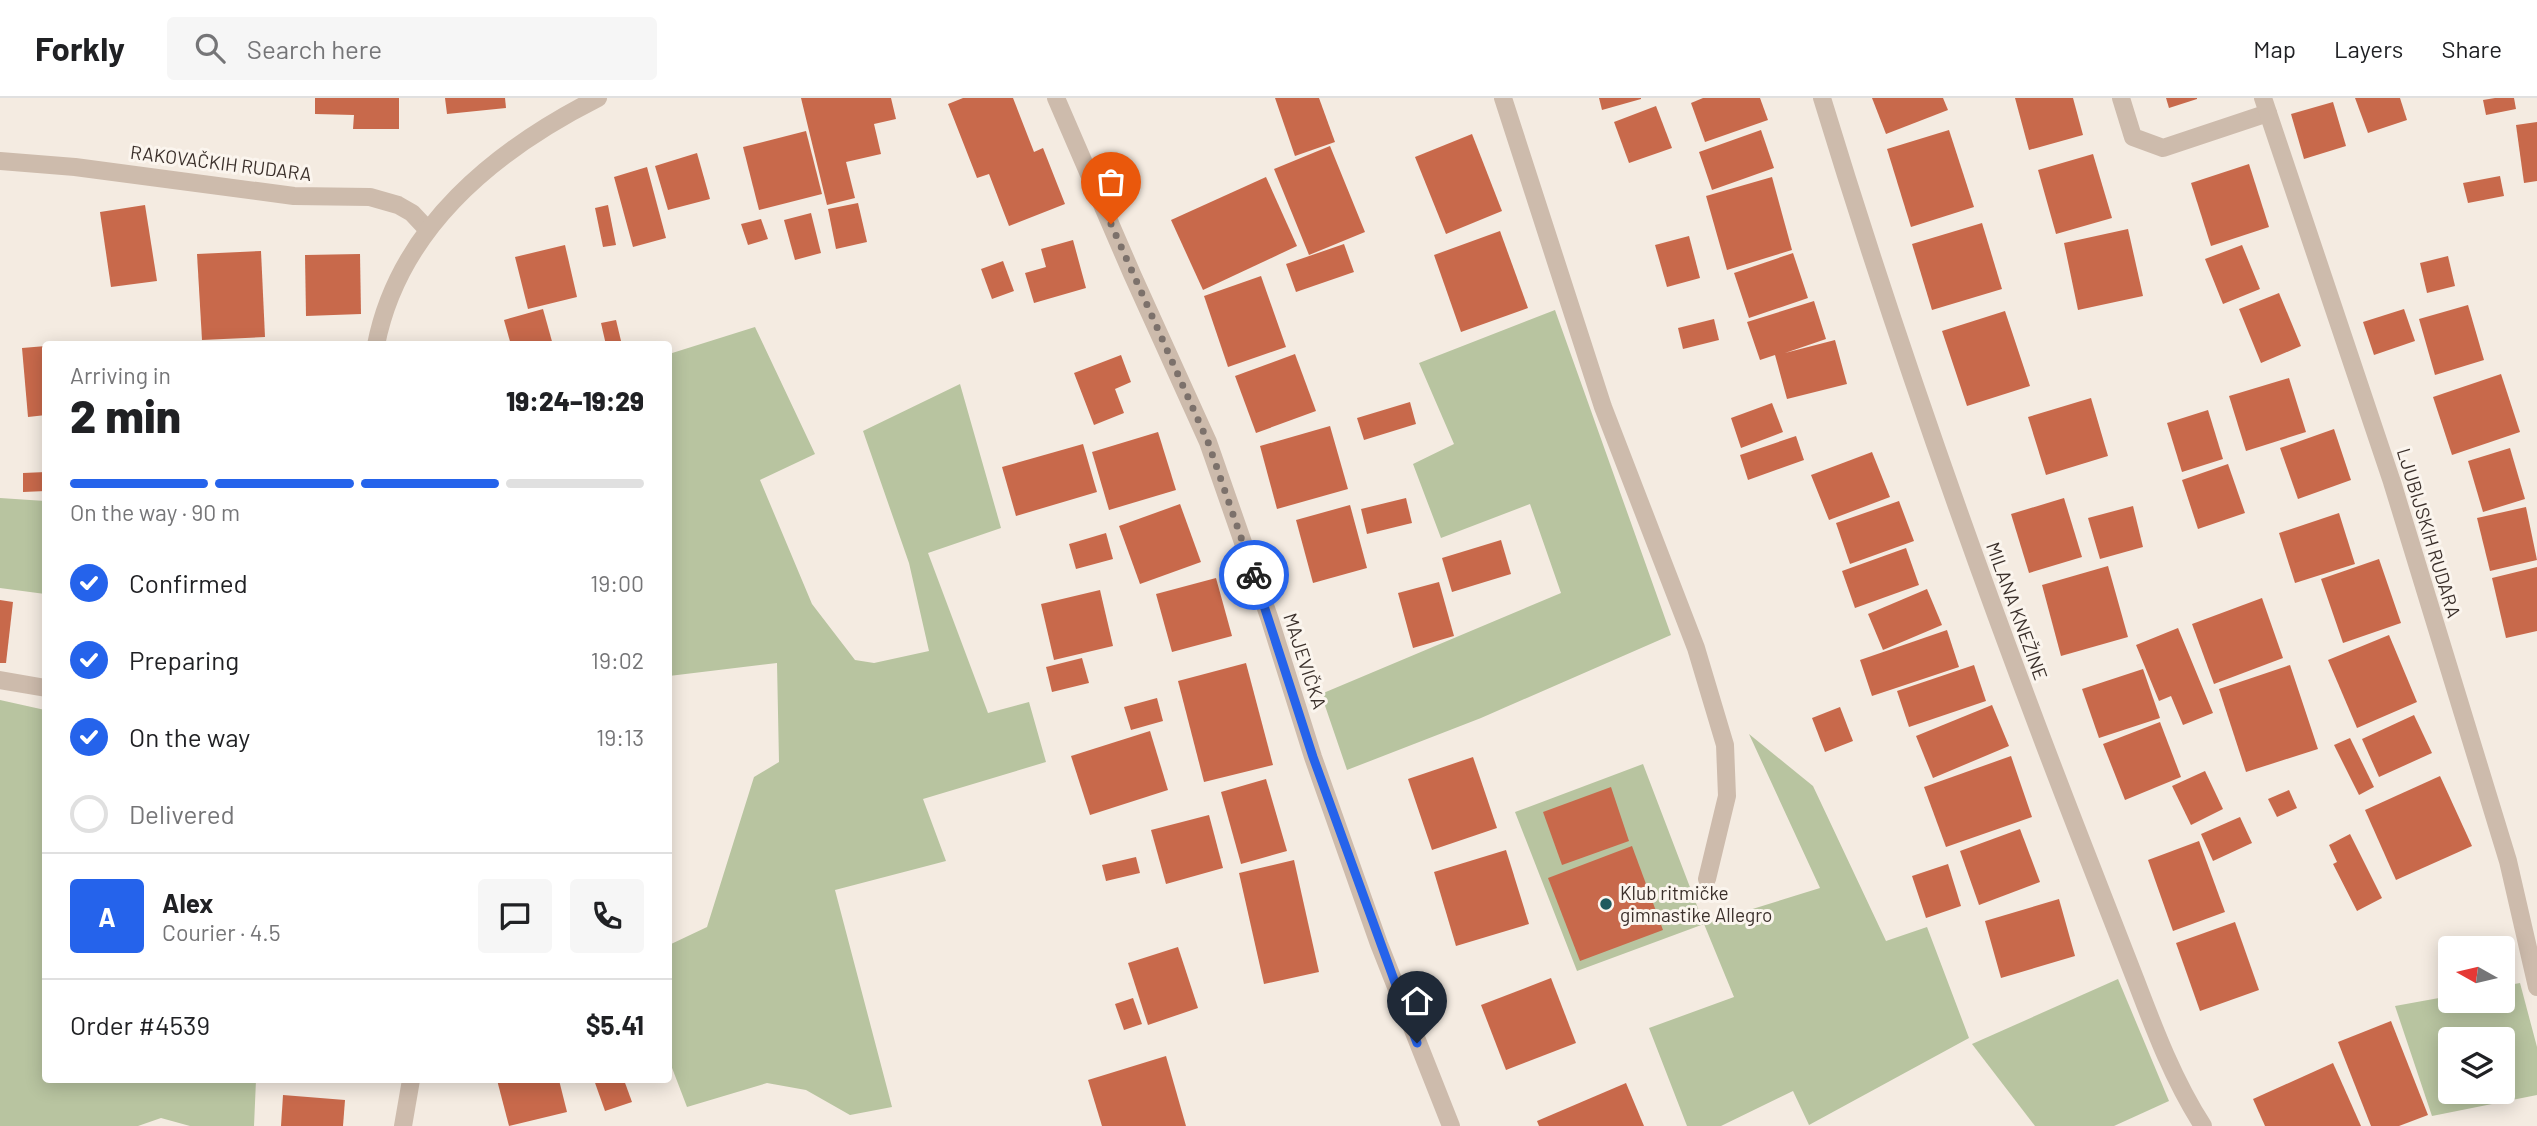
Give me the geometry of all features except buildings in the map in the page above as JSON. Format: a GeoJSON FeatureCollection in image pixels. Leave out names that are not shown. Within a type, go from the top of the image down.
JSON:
{"type":"FeatureCollection","features":[{"type":"Feature","properties":{"kind":"street"},"geometry":{"type":"LineString","coordinates":[[377,341],[395,287],[427,229],[466,187],[501,157],[598,98]]}},
{"type":"Feature","properties":{"kind":"street","name":"MAJEVIČKA"},"geometry":{"type":"LineString","coordinates":[[1056,98],[1208,442],[1370,919],[1451,1126]]}},
{"type":"Feature","properties":{"kind":"street"},"geometry":{"type":"LineString","coordinates":[[1503,98],[1603,407],[1696,648],[1725,745],[1727,796],[1707,879]]}},
{"type":"Feature","properties":{"kind":"street","name":"MILANA KNEŽINE"},"geometry":{"type":"LineString","coordinates":[[1822,98],[1863,233],[1963,527],[2064,798],[2157,1036],[2186,1099],[2203,1126]]}},
{"type":"Feature","properties":{"kind":"street"},"geometry":{"type":"LineString","coordinates":[[2121,98],[2133,138],[2163,148],[2265,105]]}},
{"type":"Feature","properties":{"kind":"street","name":"LJUBIJSKIH RUDARA"},"geometry":{"type":"LineString","coordinates":[[2265,105],[2392,482],[2508,861],[2537,987]]}},
{"type":"Feature","properties":{"kind":"street","name":"RAKOVAČKIH RUDARA"},"geometry":{"type":"LineString","coordinates":[[0,161],[114,171],[295,196],[370,197],[398,205],[412,213],[427,229]]}},
{"type":"Feature","properties":{"kind":"street"},"geometry":{"type":"LineString","coordinates":[[0,680],[42,687]]}},
{"type":"Feature","properties":{"kind":"street"},"geometry":{"type":"LineString","coordinates":[[403,1126],[410,1083]]}},
{"type":"Feature","properties":{"kind":"green space"},"geometry":{"type":"Polygon","coordinates":[[[1555,310],[1671,635],[1481,718],[1347,770],[1321,694],[1561,593],[1530,504],[1441,538],[1413,464],[1454,444],[1419,363],[1555,310]]]}},
{"type":"Feature","properties":{"kind":"green space"},"geometry":{"type":"Polygon","coordinates":[[[755,327],[815,454],[760,480],[812,604],[855,660],[874,663],[929,651],[909,563],[863,431],[960,384],[1001,528],[928,553],[988,713],[1029,702],[1046,762],[923,799],[946,861],[835,890],[892,1107],[850,1115],[806,1090],[767,1083],[687,1107],[672,1068],[672,944],[707,927],[754,777],[779,762],[777,663],[672,676],[672,353],[755,327]]]}},
{"type":"Feature","properties":{"kind":"green space"},"geometry":{"type":"Polygon","coordinates":[[[0,498],[42,501],[42,594],[0,588],[0,498]]]}},
{"type":"Feature","properties":{"kind":"green space"},"geometry":{"type":"Polygon","coordinates":[[[0,700],[42,709],[42,1083],[256,1083],[254,1126],[190,1126],[161,1118],[138,1126],[0,1126],[0,700]]]}},
{"type":"Feature","properties":{"kind":"green space"},"geometry":{"type":"Polygon","coordinates":[[[1749,734],[1813,786],[1886,941],[1927,927],[1969,1038],[1809,1125],[1793,1091],[1721,1126],[1687,1126],[1649,1028],[1734,997],[1704,924],[1820,888],[1749,734]]]}},
{"type":"Feature","properties":{"kind":"green space"},"geometry":{"type":"Polygon","coordinates":[[[1643,764],[1704,924],[1577,971],[1515,812],[1643,764]]]}},
{"type":"Feature","properties":{"kind":"green space"},"geometry":{"type":"Polygon","coordinates":[[[2118,979],[2169,1101],[2114,1126],[2035,1126],[1972,1044],[2118,979]]]}},
{"type":"Feature","properties":{"kind":"green space"},"geometry":{"type":"Polygon","coordinates":[[[2520,983],[2537,1047],[2537,1095],[2515,1099],[2515,1027],[2438,1027],[2438,1104],[2492,1104],[2432,1116],[2395,1006],[2438,998],[2438,1013],[2515,1013],[2515,984],[2520,983]]]}},
{"type":"Feature","properties":{"kind":"way so far"},"geometry":{"type":"LineString","coordinates":[[1111,224],[1208,442],[1254,575]]}},
{"type":"Feature","properties":{"kind":"place","name":"Klub ritmičke gimnastike Allegro"},"geometry":{"type":"Point","coordinates":[1606,904]}},
{"type":"Feature","properties":{"kind":"route"},"geometry":{"type":"LineString","coordinates":[[1254,575],[1313,757],[1417,1043]]}}]}
